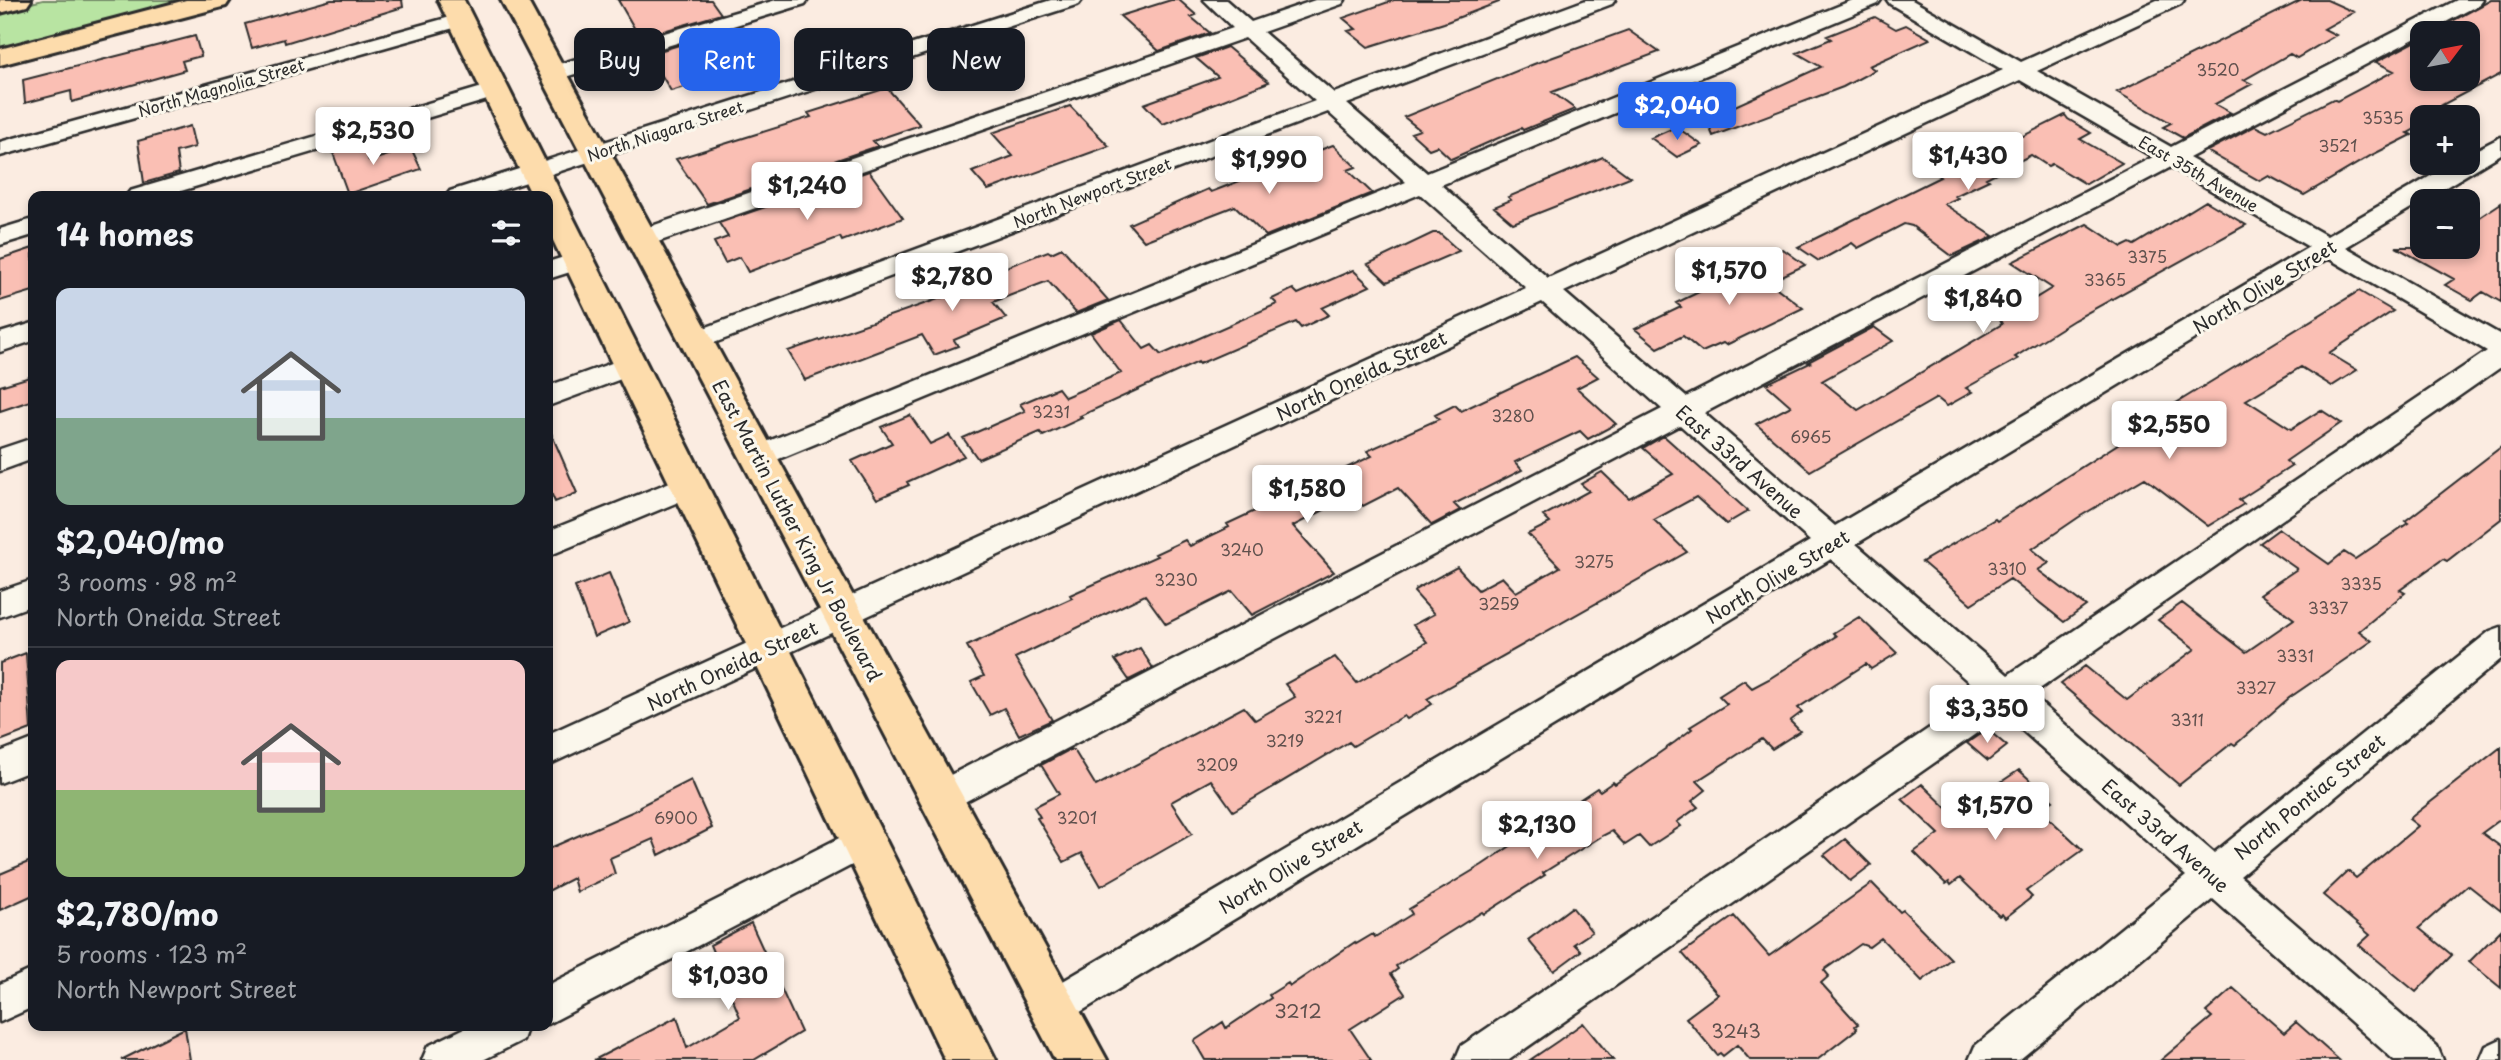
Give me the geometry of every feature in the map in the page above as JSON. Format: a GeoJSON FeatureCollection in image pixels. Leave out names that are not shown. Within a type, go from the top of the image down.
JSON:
{"type":"FeatureCollection","features":[{"type":"Feature","properties":{"kind":"main road"},"geometry":{"type":"LineString","coordinates":[[0,5],[18,0]]}},
{"type":"Feature","properties":{"kind":"main road"},"geometry":{"type":"LineString","coordinates":[[0,57],[218,0]]}},
{"type":"Feature","properties":{"kind":"main road","name":"East Martin Luther King Jr Boulevard"},"geometry":{"type":"LineString","coordinates":[[521,1],[554,73],[1082,1060]]}},
{"type":"Feature","properties":{"kind":"main road"},"geometry":{"type":"LineString","coordinates":[[451,15],[496,90],[536,171],[542,191]]}},
{"type":"Feature","properties":{"kind":"main road"},"geometry":{"type":"LineString","coordinates":[[553,228],[564,265],[631,365],[771,647],[968,1059]]}},
{"type":"Feature","properties":{"kind":"street"},"geometry":{"type":"LineString","coordinates":[[554,73],[798,0]]}},
{"type":"Feature","properties":{"kind":"street","name":"North Niagara Street"},"geometry":{"type":"LineString","coordinates":[[474,191],[1072,0]]}},
{"type":"Feature","properties":{"kind":"street","name":"East 33rd Avenue"},"geometry":{"type":"LineString","coordinates":[[1214,0],[2423,1060]]}},
{"type":"Feature","properties":{"kind":"street"},"geometry":{"type":"LineString","coordinates":[[643,238],[1335,0]]}},
{"type":"Feature","properties":{"kind":"street","name":"North Newport Street"},"geometry":{"type":"LineString","coordinates":[[698,341],[1605,0]]}},
{"type":"Feature","properties":{"kind":"street"},"geometry":{"type":"LineString","coordinates":[[759,456],[1871,0]]}},
{"type":"Feature","properties":{"kind":"street","name":"East 35th Avenue"},"geometry":{"type":"LineString","coordinates":[[1897,0],[2501,347]]}},
{"type":"Feature","properties":{"kind":"street","name":"North Oneida Street"},"geometry":{"type":"LineString","coordinates":[[553,748],[2174,0]]}},
{"type":"Feature","properties":{"kind":"street"},"geometry":{"type":"LineString","coordinates":[[941,797],[2473,0]]}},
{"type":"Feature","properties":{"kind":"street","name":"North Magnolia Street"},"geometry":{"type":"LineString","coordinates":[[0,149],[451,15]]}},
{"type":"Feature","properties":{"kind":"street"},"geometry":{"type":"LineString","coordinates":[[155,191],[496,90]]}},
{"type":"Feature","properties":{"kind":"street","name":"North Olive Street"},"geometry":{"type":"LineString","coordinates":[[1054,1007],[2501,145]]}},
{"type":"Feature","properties":{"kind":"street"},"geometry":{"type":"LineString","coordinates":[[0,237],[28,229]]}},
{"type":"Feature","properties":{"kind":"street"},"geometry":{"type":"LineString","coordinates":[[0,343],[28,334]]}},
{"type":"Feature","properties":{"kind":"street"},"geometry":{"type":"LineString","coordinates":[[1475,1060],[2501,354]]}},
{"type":"Feature","properties":{"kind":"street"},"geometry":{"type":"LineString","coordinates":[[553,394],[631,365]]}},
{"type":"Feature","properties":{"kind":"street"},"geometry":{"type":"LineString","coordinates":[[0,460],[28,450]]}},
{"type":"Feature","properties":{"kind":"street"},"geometry":{"type":"LineString","coordinates":[[553,542],[690,485]]}},
{"type":"Feature","properties":{"kind":"street"},"geometry":{"type":"LineString","coordinates":[[0,604],[28,594]]}},
{"type":"Feature","properties":{"kind":"street","name":"North Pontiac Street"},"geometry":{"type":"LineString","coordinates":[[1989,1060],[2501,640]]}},
{"type":"Feature","properties":{"kind":"street"},"geometry":{"type":"LineString","coordinates":[[0,768],[28,756]]}},
{"type":"Feature","properties":{"kind":"street"},"geometry":{"type":"LineString","coordinates":[[553,1002],[865,841]]}},
{"type":"Feature","properties":{"kind":"street"},"geometry":{"type":"LineString","coordinates":[[0,1003],[28,990]]}},
{"type":"Feature","properties":{"kind":"street"},"geometry":{"type":"LineString","coordinates":[[442,1060],[499,1031]]}},
{"type":"Feature","properties":{"kind":"green space"},"geometry":{"type":"Polygon","coordinates":[[[43,0],[195,0],[0,50],[0,11],[43,0]]]}},
{"type":"Feature","properties":{"kind":"building"},"geometry":{"type":"Polygon","coordinates":[[[331,0],[402,0],[403,7],[285,43],[284,39],[252,48],[245,24],[331,0]]]}},
{"type":"Feature","properties":{"kind":"building"},"geometry":{"type":"Polygon","coordinates":[[[618,0],[711,0],[721,14],[665,31],[665,28],[634,28],[618,0]]]}},
{"type":"Feature","properties":{"kind":"building"},"geometry":{"type":"Polygon","coordinates":[[[1179,0],[1196,15],[1191,17],[1210,33],[1159,51],[1120,16],[1179,0]]]}},
{"type":"Feature","properties":{"kind":"building"},"geometry":{"type":"Polygon","coordinates":[[[1394,0],[1499,2],[1368,47],[1348,31],[1356,29],[1343,18],[1394,0]]]}},
{"type":"Feature","properties":{"kind":"building"},"geometry":{"type":"Polygon","coordinates":[[[2302,0],[2327,0],[2354,12],[2324,29],[2336,35],[2297,58],[2290,54],[2244,80],[2252,84],[2215,104],[2231,113],[2183,138],[2163,127],[2171,123],[2117,92],[2302,0]]]}},
{"type":"Feature","properties":{"kind":"building"},"geometry":{"type":"Polygon","coordinates":[[[2491,0],[2501,0],[2501,74],[2480,85],[2480,21],[2452,21],[2491,0]]]}},
{"type":"Feature","properties":{"kind":"building"},"geometry":{"type":"Polygon","coordinates":[[[1875,17],[1896,29],[1906,25],[1930,39],[1869,66],[1875,70],[1843,87],[1713,136],[1706,119],[1821,67],[1797,53],[1831,39],[1827,36],[1875,17]]]}},
{"type":"Feature","properties":{"kind":"building"},"geometry":{"type":"Polygon","coordinates":[[[1628,30],[1659,52],[1552,92],[1575,109],[1523,130],[1521,128],[1451,159],[1437,146],[1429,149],[1411,133],[1420,130],[1404,117],[1534,64],[1628,30]]]}},
{"type":"Feature","properties":{"kind":"building"},"geometry":{"type":"Polygon","coordinates":[[[195,36],[201,56],[182,61],[185,70],[72,102],[71,91],[25,103],[23,80],[195,36]]]}},
{"type":"Feature","properties":{"kind":"building"},"geometry":{"type":"Polygon","coordinates":[[[2410,44],[2410,91],[2469,91],[2442,105],[2410,105],[2410,136],[2304,195],[2269,176],[2260,181],[2207,151],[2255,126],[2267,132],[2333,99],[2337,101],[2394,71],[2376,62],[2410,44]]]}},
{"type":"Feature","properties":{"kind":"building"},"geometry":{"type":"Polygon","coordinates":[[[679,45],[679,89],[671,91],[665,81],[665,49],[679,45]]]}},
{"type":"Feature","properties":{"kind":"building"},"geometry":{"type":"Polygon","coordinates":[[[1227,47],[1269,82],[1163,124],[1144,104],[1218,77],[1196,58],[1227,47]]]}},
{"type":"Feature","properties":{"kind":"building"},"geometry":{"type":"Polygon","coordinates":[[[878,91],[890,91],[920,125],[873,141],[878,146],[707,204],[676,159],[811,117],[808,113],[878,91]]]}},
{"type":"Feature","properties":{"kind":"building"},"geometry":{"type":"Polygon","coordinates":[[[1070,106],[1109,146],[988,190],[972,172],[1013,156],[992,133],[1070,106]]]}},
{"type":"Feature","properties":{"kind":"building"},"geometry":{"type":"Polygon","coordinates":[[[2065,115],[2091,133],[2080,139],[2122,163],[2086,184],[2031,155],[1944,204],[1993,236],[1984,241],[1952,256],[1912,226],[1904,224],[1858,248],[1852,243],[1819,261],[1798,247],[1940,177],[1936,174],[1999,148],[2065,115]]]}},
{"type":"Feature","properties":{"kind":"building"},"geometry":{"type":"Polygon","coordinates":[[[190,126],[195,147],[176,152],[179,173],[144,183],[138,141],[190,126]]]}},
{"type":"Feature","properties":{"kind":"building"},"geometry":{"type":"Polygon","coordinates":[[[1676,127],[1702,145],[1677,157],[1651,138],[1676,127]]]}},
{"type":"Feature","properties":{"kind":"building"},"geometry":{"type":"Polygon","coordinates":[[[363,144],[369,161],[411,148],[421,169],[357,191],[347,191],[333,153],[363,144]]]}},
{"type":"Feature","properties":{"kind":"building"},"geometry":{"type":"Polygon","coordinates":[[[1333,145],[1356,167],[1348,170],[1372,193],[1266,236],[1235,206],[1144,241],[1129,224],[1208,189],[1211,192],[1333,145]]]}},
{"type":"Feature","properties":{"kind":"building"},"geometry":{"type":"Polygon","coordinates":[[[1603,157],[1630,177],[1513,223],[1494,207],[1511,200],[1508,197],[1603,157]]]}},
{"type":"Feature","properties":{"kind":"building"},"geometry":{"type":"Polygon","coordinates":[[[869,171],[903,218],[842,241],[840,237],[748,272],[740,257],[725,263],[714,242],[728,237],[719,223],[869,171]]]}},
{"type":"Feature","properties":{"kind":"building"},"geometry":{"type":"Polygon","coordinates":[[[2206,201],[2246,225],[2074,320],[2015,357],[2018,359],[1966,388],[1972,392],[1947,406],[1937,398],[1810,471],[1756,424],[1791,406],[1766,384],[1874,327],[1893,341],[1822,381],[1858,410],[2002,324],[2000,320],[2052,288],[2012,262],[2087,224],[2122,247],[2130,243],[2134,245],[2206,201]]]}},
{"type":"Feature","properties":{"kind":"building"},"geometry":{"type":"Polygon","coordinates":[[[2501,203],[2501,302],[2483,292],[2472,300],[2445,285],[2454,279],[2418,259],[2480,259],[2480,217],[2501,203]]]}},
{"type":"Feature","properties":{"kind":"building"},"geometry":{"type":"Polygon","coordinates":[[[1433,233],[1439,233],[1459,251],[1387,282],[1368,264],[1433,233]]]}},
{"type":"Feature","properties":{"kind":"building"},"geometry":{"type":"Polygon","coordinates":[[[2396,247],[2410,247],[2410,255],[2396,247]]]}},
{"type":"Feature","properties":{"kind":"building"},"geometry":{"type":"Polygon","coordinates":[[[1062,248],[1108,300],[1076,313],[1048,281],[993,302],[1006,318],[954,340],[958,346],[934,355],[922,335],[805,380],[788,351],[947,296],[941,288],[972,276],[975,279],[1062,248]]]}},
{"type":"Feature","properties":{"kind":"building"},"geometry":{"type":"Polygon","coordinates":[[[1783,249],[1805,265],[1769,282],[1803,308],[1726,345],[1723,343],[1702,352],[1683,336],[1658,348],[1635,329],[1681,307],[1676,303],[1783,249]]]}},
{"type":"Feature","properties":{"kind":"building"},"geometry":{"type":"Polygon","coordinates":[[[28,250],[28,293],[0,301],[0,259],[28,250]]]}},
{"type":"Feature","properties":{"kind":"building"},"geometry":{"type":"Polygon","coordinates":[[[1353,270],[1370,286],[1322,308],[1329,315],[1301,328],[1296,322],[1199,364],[1198,362],[1080,416],[1082,418],[1043,436],[1040,432],[978,459],[963,438],[1025,411],[1020,404],[1058,388],[1065,397],[1121,373],[1091,333],[1121,320],[1144,349],[1152,345],[1161,355],[1277,304],[1272,299],[1293,289],[1298,294],[1353,270]]]}},
{"type":"Feature","properties":{"kind":"building"},"geometry":{"type":"Polygon","coordinates":[[[2359,291],[2393,311],[2329,353],[2357,370],[2332,386],[2301,367],[2246,400],[2291,429],[2321,410],[2341,423],[2286,461],[2292,466],[2239,500],[2244,504],[2208,526],[2145,478],[2032,549],[2049,563],[2038,570],[2086,606],[2064,622],[2010,579],[1971,604],[1922,562],[1995,519],[1997,521],[2124,440],[2121,438],[2150,419],[2359,291]]]}},
{"type":"Feature","properties":{"kind":"building"},"geometry":{"type":"Polygon","coordinates":[[[1575,357],[1598,377],[1577,388],[1616,424],[1588,439],[1580,431],[1515,462],[1522,470],[1454,504],[1460,510],[1432,525],[1398,488],[1363,506],[1354,496],[1349,497],[1293,526],[1334,572],[1252,615],[1232,591],[1166,624],[1145,595],[1015,658],[1052,720],[1019,735],[1004,708],[990,715],[971,682],[984,676],[967,646],[1072,598],[1070,595],[1157,556],[1155,554],[1185,540],[1190,546],[1229,527],[1227,524],[1372,456],[1367,451],[1439,419],[1435,415],[1455,405],[1461,411],[1575,357]]]}},
{"type":"Feature","properties":{"kind":"building"},"geometry":{"type":"Polygon","coordinates":[[[28,378],[28,402],[0,411],[0,386],[28,378]]]}},
{"type":"Feature","properties":{"kind":"building"},"geometry":{"type":"Polygon","coordinates":[[[910,415],[930,444],[949,435],[964,456],[877,499],[852,461],[892,443],[881,427],[910,415]]]}},
{"type":"Feature","properties":{"kind":"building"},"geometry":{"type":"Polygon","coordinates":[[[1664,436],[1748,511],[1726,524],[1696,497],[1654,520],[1687,552],[1427,699],[1432,704],[1407,719],[1404,716],[1353,746],[1349,742],[1233,811],[1211,780],[1171,802],[1192,834],[1101,886],[1082,853],[1064,862],[1037,818],[1040,817],[1034,807],[1059,794],[1041,765],[1074,750],[1096,786],[1244,707],[1255,720],[1295,697],[1285,684],[1335,657],[1357,683],[1427,642],[1413,625],[1434,614],[1414,592],[1416,589],[1457,567],[1478,590],[1502,577],[1516,592],[1560,567],[1528,534],[1550,523],[1543,516],[1589,491],[1581,484],[1602,472],[1629,498],[1673,474],[1643,448],[1664,436]]]}},
{"type":"Feature","properties":{"kind":"building"},"geometry":{"type":"Polygon","coordinates":[[[553,438],[577,493],[555,502],[553,497],[553,438]]]}},
{"type":"Feature","properties":{"kind":"building"},"geometry":{"type":"Polygon","coordinates":[[[2501,447],[2501,519],[2447,561],[2443,559],[2400,590],[2405,593],[2359,631],[2372,641],[2289,698],[2235,745],[2232,743],[2179,785],[2061,684],[2085,666],[2127,700],[2195,649],[2158,620],[2182,603],[2246,652],[2294,619],[2260,594],[2297,569],[2260,543],[2279,529],[2329,564],[2344,552],[2355,559],[2408,523],[2405,521],[2501,447]]]}},
{"type":"Feature","properties":{"kind":"building"},"geometry":{"type":"Polygon","coordinates":[[[609,573],[629,622],[594,637],[575,587],[609,573]]]}},
{"type":"Feature","properties":{"kind":"building"},"geometry":{"type":"Polygon","coordinates":[[[1859,617],[1897,653],[1871,669],[1866,664],[1798,708],[1802,712],[1790,721],[1800,731],[1772,749],[1762,739],[1697,781],[1706,790],[1692,801],[1698,807],[1677,822],[1681,826],[1649,847],[1639,836],[1625,845],[1612,831],[1543,873],[1545,875],[1484,914],[1482,912],[1396,966],[1398,969],[1391,974],[1405,994],[1350,1029],[1371,1060],[1205,1060],[1194,1041],[1223,1022],[1226,1028],[1271,998],[1269,995],[1288,983],[1290,986],[1355,942],[1356,944],[1373,934],[1375,937],[1412,914],[1409,909],[1482,865],[1597,788],[1600,791],[1613,782],[1615,784],[1675,742],[1692,729],[1690,727],[1727,704],[1719,696],[1744,680],[1752,688],[1769,679],[1836,636],[1833,633],[1859,617]]]}},
{"type":"Feature","properties":{"kind":"building"},"geometry":{"type":"Polygon","coordinates":[[[1140,648],[1153,668],[1129,680],[1115,660],[1140,648]]]}},
{"type":"Feature","properties":{"kind":"building"},"geometry":{"type":"Polygon","coordinates":[[[26,653],[28,730],[0,741],[0,663],[26,653]]]}},
{"type":"Feature","properties":{"kind":"building"},"geometry":{"type":"Polygon","coordinates":[[[1987,729],[2007,746],[1988,761],[1967,743],[1987,729]]]}},
{"type":"Feature","properties":{"kind":"building"},"geometry":{"type":"Polygon","coordinates":[[[2501,747],[2501,819],[2482,833],[2501,847],[2501,911],[2468,885],[2419,928],[2452,955],[2416,992],[2359,945],[2370,935],[2323,895],[2348,871],[2356,878],[2418,826],[2409,819],[2501,747]]]}},
{"type":"Feature","properties":{"kind":"building"},"geometry":{"type":"Polygon","coordinates":[[[2019,770],[2053,801],[2040,810],[2083,850],[2026,891],[2032,897],[2005,918],[2002,914],[1999,916],[1960,878],[1951,885],[1949,882],[1946,884],[1914,852],[1939,834],[1902,799],[1922,784],[1953,814],[2019,770]]]}},
{"type":"Feature","properties":{"kind":"building"},"geometry":{"type":"Polygon","coordinates":[[[691,780],[712,828],[659,855],[653,839],[610,858],[615,874],[577,892],[573,878],[553,888],[553,847],[641,808],[640,806],[691,780]]]}},
{"type":"Feature","properties":{"kind":"building"},"geometry":{"type":"Polygon","coordinates":[[[1845,839],[1871,865],[1850,881],[1824,855],[1845,839]]]}},
{"type":"Feature","properties":{"kind":"building"},"geometry":{"type":"Polygon","coordinates":[[[28,862],[28,897],[0,910],[0,874],[28,862]]]}},
{"type":"Feature","properties":{"kind":"building"},"geometry":{"type":"Polygon","coordinates":[[[1872,883],[1951,959],[1922,981],[1881,938],[1869,947],[1861,944],[1824,970],[1829,976],[1821,983],[1858,1024],[1855,1026],[1857,1029],[1817,1060],[1750,1060],[1737,1045],[1723,1056],[1720,1053],[1717,1055],[1686,1018],[1718,994],[1682,953],[1734,916],[1769,956],[1872,883]]]}},
{"type":"Feature","properties":{"kind":"building"},"geometry":{"type":"Polygon","coordinates":[[[1572,907],[1592,932],[1574,944],[1581,951],[1554,971],[1528,940],[1572,907]]]}},
{"type":"Feature","properties":{"kind":"building"},"geometry":{"type":"Polygon","coordinates":[[[751,923],[801,1032],[754,1060],[594,1060],[677,1017],[687,1048],[740,1017],[710,945],[751,923]]]}},
{"type":"Feature","properties":{"kind":"building"},"geometry":{"type":"Polygon","coordinates":[[[2501,930],[2501,988],[2469,962],[2501,930]]]}},
{"type":"Feature","properties":{"kind":"building"},"geometry":{"type":"Polygon","coordinates":[[[2233,988],[2284,1033],[2296,1022],[2339,1060],[2161,1060],[2212,1017],[2206,1012],[2233,988]]]}},
{"type":"Feature","properties":{"kind":"building"},"geometry":{"type":"Polygon","coordinates":[[[1583,1023],[1613,1060],[1530,1060],[1558,1041],[1583,1023]]]}},
{"type":"Feature","properties":{"kind":"building"},"geometry":{"type":"Polygon","coordinates":[[[179,1031],[185,1031],[190,1060],[121,1060],[179,1031]]]}}]}
